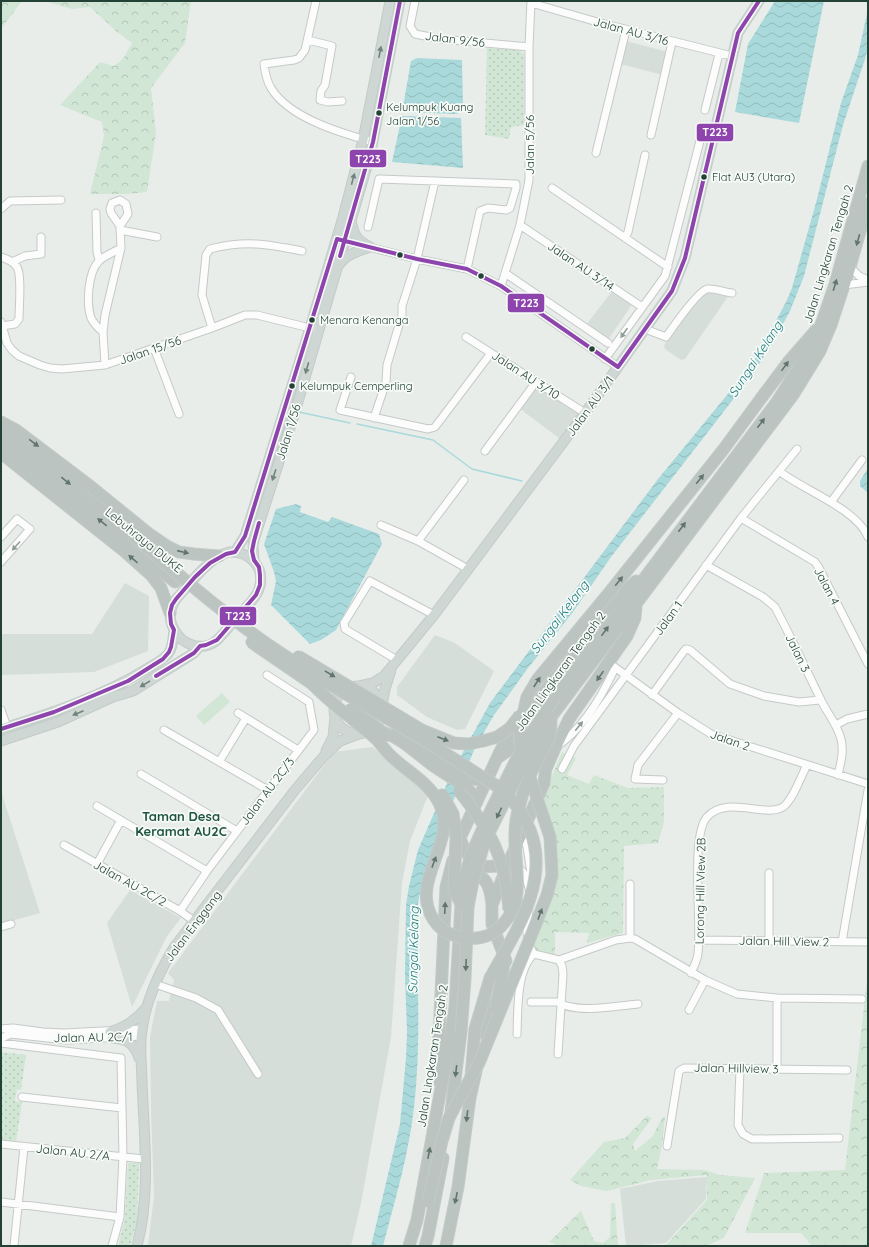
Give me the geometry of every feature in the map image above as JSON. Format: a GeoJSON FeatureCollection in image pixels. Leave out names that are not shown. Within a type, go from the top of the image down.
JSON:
{"type":"FeatureCollection","features":[{"type":"Feature","properties":{"kind":"highway","name":"Jalan Lingkaran Tengah 2"},"geometry":{"type":"LineString","coordinates":[[428,1243],[452,1103],[456,1032],[454,1007],[460,904],[465,878],[472,855],[491,810],[524,744],[556,696],[787,388],[811,349],[835,284],[868,166]]}},
{"type":"Feature","properties":{"kind":"highway","name":"Jalan Lingkaran Tengah 2"},"geometry":{"type":"LineString","coordinates":[[409,1246],[417,1220],[439,1100],[456,1032],[465,979],[468,907],[479,857],[485,841],[532,746],[551,717],[793,395],[820,351],[831,325],[850,267],[868,203]]}},
{"type":"Feature","properties":{"kind":"highway"},"geometry":{"type":"LineString","coordinates":[[419,1246],[435,1168],[449,1118],[479,1063],[494,1028],[547,895],[552,875],[550,837],[521,750],[520,735],[527,697],[537,680],[609,593],[718,456],[789,361],[822,322]]}},
{"type":"Feature","properties":{"kind":"highway"},"geometry":{"type":"LineString","coordinates":[[1,422],[16,430],[90,486],[148,533],[167,546],[179,552],[219,556]]}},
{"type":"Feature","properties":{"kind":"highway","name":"Lebuhraya DUKE"},"geometry":{"type":"LineString","coordinates":[[1,430],[131,534],[183,579],[246,629],[323,681],[444,752],[500,788],[513,801],[531,832],[537,864],[534,886],[529,904],[490,978],[475,1029],[470,1098]]}},
{"type":"Feature","properties":{"kind":"highway","name":"Lebuhraya DUKE"},"geometry":{"type":"LineString","coordinates":[[1,442],[242,636],[312,684]]}},
{"type":"Feature","properties":{"kind":"highway"},"geometry":{"type":"LineString","coordinates":[[1,453],[124,551],[152,576],[164,595],[170,613]]}},
{"type":"Feature","properties":{"kind":"highway"},"geometry":{"type":"LineString","coordinates":[[439,1100],[437,1073],[446,886],[460,838],[503,746],[610,604],[656,561]]}},
{"type":"Feature","properties":{"kind":"highway"},"geometry":{"type":"LineString","coordinates":[[492,905],[508,864],[544,783],[545,772],[555,748],[569,719],[612,665],[635,618],[636,605]]}},
{"type":"Feature","properties":{"kind":"highway"},"geometry":{"type":"LineString","coordinates":[[282,654],[299,656],[422,730],[454,743],[468,744],[483,742],[497,737],[510,728],[547,687]]}},
{"type":"Feature","properties":{"kind":"highway"},"geometry":{"type":"LineString","coordinates":[[312,684],[340,701],[447,778],[471,806],[487,830],[501,861],[508,896],[509,920],[506,952],[494,1028]]}},
{"type":"Feature","properties":{"kind":"highway"},"geometry":{"type":"LineString","coordinates":[[312,684],[331,702],[377,740],[415,766],[438,787],[446,799],[455,826],[454,890],[460,904]]}},
{"type":"Feature","properties":{"kind":"highway"},"geometry":{"type":"LineString","coordinates":[[382,708],[388,722],[394,729],[438,763]]}},
{"type":"Feature","properties":{"kind":"highway"},"geometry":{"type":"LineString","coordinates":[[532,708],[533,726],[542,730],[549,729],[569,719]]}},
{"type":"Feature","properties":{"kind":"highway"},"geometry":{"type":"LineString","coordinates":[[377,740],[389,755],[428,788],[440,804],[444,825],[443,837],[426,889],[427,906],[433,919],[448,933],[462,938],[480,938],[489,935],[499,928],[504,923],[513,908],[517,887],[515,832],[520,805],[527,781],[550,736],[551,717]]}},
{"type":"Feature","properties":{"kind":"highway"},"geometry":{"type":"LineString","coordinates":[[362,733],[385,732],[438,763],[469,783],[477,802]]}},
{"type":"Feature","properties":{"kind":"highway"},"geometry":{"type":"LineString","coordinates":[[497,758],[509,750],[517,748],[527,749],[536,754],[545,772]]}},
{"type":"Feature","properties":{"kind":"highway"},"geometry":{"type":"LineString","coordinates":[[469,783],[488,778]]}},
{"type":"Feature","properties":{"kind":"highway"},"geometry":{"type":"LineString","coordinates":[[460,838],[468,858],[474,863],[484,867],[508,864]]}},
{"type":"Feature","properties":{"kind":"highway"},"geometry":{"type":"LineString","coordinates":[[446,886],[454,877],[462,873],[471,873],[479,876],[488,884],[492,905],[492,924],[506,963],[503,979],[482,1049],[470,1098],[458,1187],[446,1246]]}},
{"type":"Feature","properties":{"kind":"main road","name":"Jalan 1/56"},"geometry":{"type":"LineString","coordinates":[[254,560],[254,540],[295,412],[314,329],[335,272],[364,140],[390,1]]}},
{"type":"Feature","properties":{"kind":"main road","name":"Jalan 1/56"},"geometry":{"type":"LineString","coordinates":[[235,552],[245,536],[314,329],[373,142],[400,1]]}},
{"type":"Feature","properties":{"kind":"main road","name":"Jalan AU 3/1"},"geometry":{"type":"LineString","coordinates":[[359,686],[373,683],[384,676],[434,615],[585,413],[672,291],[685,258],[738,33],[759,1]]}},
{"type":"Feature","properties":{"kind":"main road"},"geometry":{"type":"LineString","coordinates":[[350,218],[356,236],[360,242],[370,248]]}},
{"type":"Feature","properties":{"kind":"main road"},"geometry":{"type":"LineString","coordinates":[[335,272],[342,261],[349,256],[370,248]]}},
{"type":"Feature","properties":{"kind":"main road"},"geometry":{"type":"LineString","coordinates":[[235,552],[245,554],[254,560],[259,568],[261,577],[259,590],[217,640],[200,646],[188,644],[183,641],[171,624],[170,613],[172,605],[213,560],[219,556],[224,553],[235,552]]}},
{"type":"Feature","properties":{"kind":"main road"},"geometry":{"type":"LineString","coordinates":[[4,728],[54,712],[128,681],[163,659],[171,647],[174,630]]}},
{"type":"Feature","properties":{"kind":"main road"},"geometry":{"type":"LineString","coordinates":[[1,741],[58,722],[113,697],[133,691],[194,653],[200,646]]}},
{"type":"Feature","properties":{"kind":"main road","name":"Jalan AU 3/1"},"geometry":{"type":"LineString","coordinates":[[382,708],[385,689],[395,663]]}},
{"type":"Feature","properties":{"kind":"main road"},"geometry":{"type":"LineString","coordinates":[[359,686],[371,690],[376,695],[382,708],[380,720],[376,725],[362,733],[351,733],[344,730],[338,724],[335,718],[335,702],[344,690],[359,686]]}},
{"type":"Feature","properties":{"kind":"main road","name":"Jalan Enggang"},"geometry":{"type":"LineString","coordinates":[[324,756],[333,736],[335,718]]}},
{"type":"Feature","properties":{"kind":"main road","name":"Jalan Enggang"},"geometry":{"type":"LineString","coordinates":[[136,1246],[142,1219],[144,1184],[142,1033],[146,1008],[155,984],[168,958],[194,921],[295,790],[324,756],[340,741],[362,733]]}},
{"type":"Feature","properties":{"kind":"main road"},"geometry":{"type":"LineString","coordinates":[[111,1034],[140,1016],[146,1008]]}},
{"type":"Feature","properties":{"kind":"main road"},"geometry":{"type":"LineString","coordinates":[[111,1034],[132,1044],[136,1049],[142,1067]]}},
{"type":"Feature","properties":{"kind":"street"},"geometry":{"type":"LineString","coordinates":[[316,1],[306,50],[300,58],[264,64],[266,77],[271,88],[282,101],[298,114],[313,122],[373,142]]}},
{"type":"Feature","properties":{"kind":"street","name":"Jalan 9/56"},"geometry":{"type":"LineString","coordinates":[[415,1],[410,26],[415,34],[441,39],[529,47]]}},
{"type":"Feature","properties":{"kind":"street","name":"Jalan 5/56"},"geometry":{"type":"LineString","coordinates":[[501,286],[520,225],[529,180],[529,47],[531,2]]}},
{"type":"Feature","properties":{"kind":"street","name":"Jalan AU 3/16"},"geometry":{"type":"LineString","coordinates":[[531,2],[626,30],[732,56]]}},
{"type":"Feature","properties":{"kind":"street"},"geometry":{"type":"LineString","coordinates":[[596,153],[626,30]]}},
{"type":"Feature","properties":{"kind":"street"},"geometry":{"type":"LineString","coordinates":[[308,40],[332,46],[325,85],[321,91],[320,100],[328,102],[342,101]]}},
{"type":"Feature","properties":{"kind":"street"},"geometry":{"type":"LineString","coordinates":[[651,135],[672,42]]}},
{"type":"Feature","properties":{"kind":"street"},"geometry":{"type":"LineString","coordinates":[[705,110],[719,54]]}},
{"type":"Feature","properties":{"kind":"street"},"geometry":{"type":"LineString","coordinates":[[605,359],[665,276],[701,137]]}},
{"type":"Feature","properties":{"kind":"street"},"geometry":{"type":"LineString","coordinates":[[624,238],[628,232],[645,155]]}},
{"type":"Feature","properties":{"kind":"street"},"geometry":{"type":"LineString","coordinates":[[368,227],[379,179],[516,184],[510,208],[506,210],[488,208],[480,211],[467,269]]}},
{"type":"Feature","properties":{"kind":"street"},"geometry":{"type":"LineString","coordinates":[[374,418],[386,382],[387,365],[402,315],[402,306],[417,259],[435,181]]}},
{"type":"Feature","properties":{"kind":"street"},"geometry":{"type":"LineString","coordinates":[[552,188],[668,267]]}},
{"type":"Feature","properties":{"kind":"street"},"geometry":{"type":"LineString","coordinates":[[1,210],[10,201],[61,200]]}},
{"type":"Feature","properties":{"kind":"street"},"geometry":{"type":"LineString","coordinates":[[96,213],[97,252],[99,260]]}},
{"type":"Feature","properties":{"kind":"street","name":"Jalan AU 3/14"},"geometry":{"type":"LineString","coordinates":[[520,225],[642,307]]}},
{"type":"Feature","properties":{"kind":"street"},"geometry":{"type":"LineString","coordinates":[[105,365],[103,332],[105,316],[121,248],[120,228],[157,237]]}},
{"type":"Feature","properties":{"kind":"street"},"geometry":{"type":"LineString","coordinates":[[12,262],[25,256],[41,254],[41,237]]}},
{"type":"Feature","properties":{"kind":"street"},"geometry":{"type":"LineString","coordinates":[[341,240],[417,259],[467,269],[501,286],[618,368]]}},
{"type":"Feature","properties":{"kind":"street"},"geometry":{"type":"LineString","coordinates":[[212,328],[202,295],[206,255],[210,249],[246,243],[268,244],[302,251]]}},
{"type":"Feature","properties":{"kind":"street"},"geometry":{"type":"LineString","coordinates":[[103,332],[96,326],[91,317],[90,276],[99,260],[121,248]]}},
{"type":"Feature","properties":{"kind":"street"},"geometry":{"type":"LineString","coordinates":[[1,257],[12,262],[16,266],[19,275],[19,319],[15,324],[1,324]]}},
{"type":"Feature","properties":{"kind":"street"},"geometry":{"type":"LineString","coordinates":[[850,267],[859,276],[868,281]]}},
{"type":"Feature","properties":{"kind":"street"},"geometry":{"type":"LineString","coordinates":[[505,273],[608,343]]}},
{"type":"Feature","properties":{"kind":"street"},"geometry":{"type":"LineString","coordinates":[[844,285],[868,281]]}},
{"type":"Feature","properties":{"kind":"street"},"geometry":{"type":"LineString","coordinates":[[645,329],[666,337],[698,295],[706,290],[732,293]]}},
{"type":"Feature","properties":{"kind":"street","name":"Jalan 15/56"},"geometry":{"type":"LineString","coordinates":[[1,324],[7,343],[12,350],[29,362],[40,366],[62,369],[105,365],[250,314],[314,329]]}},
{"type":"Feature","properties":{"kind":"street","name":"Jalan AU 3/10"},"geometry":{"type":"LineString","coordinates":[[466,337],[585,413]]}},
{"type":"Feature","properties":{"kind":"street"},"geometry":{"type":"LineString","coordinates":[[154,348],[179,414]]}},
{"type":"Feature","properties":{"kind":"street"},"geometry":{"type":"LineString","coordinates":[[351,377],[340,410],[432,429],[491,352]]}},
{"type":"Feature","properties":{"kind":"street"},"geometry":{"type":"LineString","coordinates":[[485,451],[536,382]]}},
{"type":"Feature","properties":{"kind":"street","name":"Jalan 1"},"geometry":{"type":"LineString","coordinates":[[562,769],[574,746],[706,565],[741,518],[797,449]]}},
{"type":"Feature","properties":{"kind":"street"},"geometry":{"type":"LineString","coordinates":[[831,502],[862,460]]}},
{"type":"Feature","properties":{"kind":"street"},"geometry":{"type":"LineString","coordinates":[[779,471],[831,502],[855,519],[866,530],[868,537]]}},
{"type":"Feature","properties":{"kind":"street"},"geometry":{"type":"LineString","coordinates":[[418,541],[464,480]]}},
{"type":"Feature","properties":{"kind":"street","name":"Jalan 4"},"geometry":{"type":"LineString","coordinates":[[741,518],[815,562],[868,664]]}},
{"type":"Feature","properties":{"kind":"street"},"geometry":{"type":"LineString","coordinates":[[1,537],[17,519],[30,529],[1,562]]}},
{"type":"Feature","properties":{"kind":"street"},"geometry":{"type":"LineString","coordinates":[[381,525],[418,541],[468,570]]}},
{"type":"Feature","properties":{"kind":"street","name":"Jalan 3"},"geometry":{"type":"LineString","coordinates":[[706,565],[763,597],[775,607],[820,700],[836,725],[841,739],[842,755],[838,775]]}},
{"type":"Feature","properties":{"kind":"street"},"geometry":{"type":"LineString","coordinates":[[395,663],[345,629],[344,623],[370,581],[434,615]]}},
{"type":"Feature","properties":{"kind":"street"},"geometry":{"type":"LineString","coordinates":[[652,695],[686,649],[690,650],[730,684],[764,696],[799,702],[820,700]]}},
{"type":"Feature","properties":{"kind":"street"},"geometry":{"type":"LineString","coordinates":[[536,754],[555,748],[568,739],[589,713],[608,684],[612,665]]}},
{"type":"Feature","properties":{"kind":"street","name":"Jalan 2"},"geometry":{"type":"LineString","coordinates":[[612,665],[652,695],[711,734],[868,784]]}},
{"type":"Feature","properties":{"kind":"street","name":"Jalan AU 2C/3"},"geometry":{"type":"LineString","coordinates":[[180,911],[207,871],[314,730],[309,702],[267,675]]}},
{"type":"Feature","properties":{"kind":"street"},"geometry":{"type":"LineString","coordinates":[[1,710],[4,728]]}},
{"type":"Feature","properties":{"kind":"street"},"geometry":{"type":"LineString","coordinates":[[238,713],[298,750]]}},
{"type":"Feature","properties":{"kind":"street"},"geometry":{"type":"LineString","coordinates":[[663,780],[635,779],[638,765],[678,713]]}},
{"type":"Feature","properties":{"kind":"street"},"geometry":{"type":"LineString","coordinates":[[836,725],[847,719],[868,714]]}},
{"type":"Feature","properties":{"kind":"street"},"geometry":{"type":"LineString","coordinates":[[219,762],[246,718]]}},
{"type":"Feature","properties":{"kind":"street"},"geometry":{"type":"LineString","coordinates":[[164,730],[268,790]]}},
{"type":"Feature","properties":{"kind":"street","name":"Lorong Hill View 2B"},"geometry":{"type":"LineString","coordinates":[[691,973],[698,954],[698,844],[702,826],[707,818],[714,812],[729,807],[776,810],[783,806],[789,800],[807,765]]}},
{"type":"Feature","properties":{"kind":"street"},"geometry":{"type":"LineString","coordinates":[[141,774],[237,831]]}},
{"type":"Feature","properties":{"kind":"street"},"geometry":{"type":"LineString","coordinates":[[842,942],[868,790]]}},
{"type":"Feature","properties":{"kind":"street"},"geometry":{"type":"LineString","coordinates":[[97,806],[207,871]]}},
{"type":"Feature","properties":{"kind":"street"},"geometry":{"type":"LineString","coordinates":[[97,864],[122,820]]}},
{"type":"Feature","properties":{"kind":"street"},"geometry":{"type":"LineString","coordinates":[[520,985],[518,971],[519,955],[526,928],[531,895],[531,866],[523,832]]}},
{"type":"Feature","properties":{"kind":"street","name":"Jalan AU 2C/2"},"geometry":{"type":"LineString","coordinates":[[64,845],[180,911],[194,921]]}},
{"type":"Feature","properties":{"kind":"street"},"geometry":{"type":"LineString","coordinates":[[508,864],[521,869],[525,874],[531,895]]}},
{"type":"Feature","properties":{"kind":"street"},"geometry":{"type":"LineString","coordinates":[[769,873],[769,941]]}},
{"type":"Feature","properties":{"kind":"street"},"geometry":{"type":"LineString","coordinates":[[630,884],[630,938]]}},
{"type":"Feature","properties":{"kind":"street"},"geometry":{"type":"LineString","coordinates":[[1,927],[11,924]]}},
{"type":"Feature","properties":{"kind":"street"},"geometry":{"type":"LineString","coordinates":[[526,928],[527,940],[530,949],[534,954],[559,960],[616,940],[630,938],[691,973],[737,994],[777,998],[862,999]]}},
{"type":"Feature","properties":{"kind":"street","name":"Jalan Hill View 2"},"geometry":{"type":"LineString","coordinates":[[699,940],[868,942]]}},
{"type":"Feature","properties":{"kind":"street"},"geometry":{"type":"LineString","coordinates":[[517,1034],[520,985],[525,964],[534,954]]}},
{"type":"Feature","properties":{"kind":"street"},"geometry":{"type":"LineString","coordinates":[[558,1054],[563,974],[562,966],[559,960]]}},
{"type":"Feature","properties":{"kind":"street"},"geometry":{"type":"LineString","coordinates":[[689,1010],[705,980]]}},
{"type":"Feature","properties":{"kind":"street"},"geometry":{"type":"LineString","coordinates":[[155,984],[196,998],[218,1010],[258,1074]]}},
{"type":"Feature","properties":{"kind":"street"},"geometry":{"type":"LineString","coordinates":[[777,998],[777,1069]]}},
{"type":"Feature","properties":{"kind":"street"},"geometry":{"type":"LineString","coordinates":[[496,1000],[519,1002]]}},
{"type":"Feature","properties":{"kind":"street"},"geometry":{"type":"LineString","coordinates":[[531,1002],[558,1002],[574,1008],[597,1008],[638,1004]]}},
{"type":"Feature","properties":{"kind":"street","name":"Jalan AU 2C/1"},"geometry":{"type":"LineString","coordinates":[[1,1029],[13,1028],[64,1033],[142,1033]]}},
{"type":"Feature","properties":{"kind":"street","name":"Jalan AU 2C/1"},"geometry":{"type":"LineString","coordinates":[[111,1034],[67,1040],[10,1034],[2,1038],[1,1042],[121,1058],[122,1108]]}},
{"type":"Feature","properties":{"kind":"street","name":"Jalan Hillview 3"},"geometry":{"type":"LineString","coordinates":[[667,1146],[679,1071],[687,1067],[846,1070]]}},
{"type":"Feature","properties":{"kind":"street"},"geometry":{"type":"LineString","coordinates":[[740,1068],[738,1125],[743,1134],[752,1139],[839,1138]]}},
{"type":"Feature","properties":{"kind":"street"},"geometry":{"type":"LineString","coordinates":[[22,1097],[122,1108],[123,1157],[120,1217],[112,1246]]}},
{"type":"Feature","properties":{"kind":"street","name":"Jalan AU 2/A"},"geometry":{"type":"LineString","coordinates":[[1,1144],[144,1159]]}},
{"type":"Feature","properties":{"kind":"street"},"geometry":{"type":"LineString","coordinates":[[14,1246],[24,1147]]}},
{"type":"Feature","properties":{"kind":"street"},"geometry":{"type":"LineString","coordinates":[[1,1202],[120,1217]]}},
{"type":"Feature","properties":{"kind":"shaded area"},"geometry":{"type":"Polygon","coordinates":[[[626,41],[668,52],[663,75],[620,64],[626,41]]]}},
{"type":"Feature","properties":{"kind":"shaded area"},"geometry":{"type":"Polygon","coordinates":[[[613,290],[633,303],[608,340],[586,325],[613,290]]]}},
{"type":"Feature","properties":{"kind":"shaded area"},"geometry":{"type":"Polygon","coordinates":[[[707,291],[729,295],[685,359],[681,360],[665,349],[664,346],[669,336],[700,296],[707,291]]]}},
{"type":"Feature","properties":{"kind":"shaded area"},"geometry":{"type":"Polygon","coordinates":[[[537,385],[580,412],[560,439],[519,408],[537,385]]]}},
{"type":"Feature","properties":{"kind":"shaded area"},"geometry":{"type":"Polygon","coordinates":[[[125,583],[149,596],[148,651],[94,672],[1,675],[1,634],[92,634],[125,583]]]}},
{"type":"Feature","properties":{"kind":"shaded area"},"geometry":{"type":"Polygon","coordinates":[[[435,635],[455,643],[494,671],[465,729],[457,730],[427,717],[397,695],[397,687],[435,635]]]}},
{"type":"Feature","properties":{"kind":"shaded area"},"geometry":{"type":"Polygon","coordinates":[[[373,747],[429,793],[410,841],[402,883],[391,1037],[361,1203],[351,1246],[148,1246],[154,1196],[150,1037],[157,1001],[169,1001],[174,980],[168,973],[334,752],[373,747]]]}},
{"type":"Feature","properties":{"kind":"shaded area"},"geometry":{"type":"Polygon","coordinates":[[[1,791],[40,913],[1,924],[1,791]]]}},
{"type":"Feature","properties":{"kind":"shaded area"},"geometry":{"type":"Polygon","coordinates":[[[130,890],[181,918],[167,936],[132,1007],[107,923],[130,890]]]}},
{"type":"Feature","properties":{"kind":"shaded area"},"geometry":{"type":"Polygon","coordinates":[[[707,1177],[706,1199],[666,1243],[626,1246],[620,1189],[658,1181],[707,1177]]]}},
{"type":"Feature","properties":{"kind":"green space"},"geometry":{"type":"Polygon","coordinates":[[[1,1],[22,1],[1,29],[1,1]]]}},
{"type":"Feature","properties":{"kind":"green space"},"geometry":{"type":"Polygon","coordinates":[[[44,1],[191,1],[185,43],[151,88],[156,133],[147,192],[125,194],[90,194],[104,136],[102,122],[60,105],[100,62],[114,66],[123,59],[132,43],[116,31],[90,7],[72,9],[44,1]]]}},
{"type":"Feature","properties":{"kind":"green space"},"geometry":{"type":"Polygon","coordinates":[[[487,48],[519,50],[524,54],[524,125],[511,127],[509,139],[485,135],[487,48]]]}},
{"type":"Feature","properties":{"kind":"green space"},"geometry":{"type":"Polygon","coordinates":[[[222,693],[230,702],[204,725],[196,716],[222,693]]]}},
{"type":"Feature","properties":{"kind":"green space"},"geometry":{"type":"Polygon","coordinates":[[[562,752],[576,758],[567,775],[589,784],[594,775],[628,788],[664,787],[664,822],[658,843],[624,846],[623,933],[587,943],[589,933],[555,932],[555,955],[535,950],[532,940],[555,869],[542,800],[562,752]]]}},
{"type":"Feature","properties":{"kind":"green space"},"geometry":{"type":"Polygon","coordinates":[[[868,972],[868,1246],[812,1246],[801,1233],[745,1233],[764,1173],[845,1170],[868,972]]]}},
{"type":"Feature","properties":{"kind":"green space"},"geometry":{"type":"Polygon","coordinates":[[[1,1052],[26,1055],[21,1090],[17,1089],[15,1101],[22,1102],[16,1142],[1,1140],[1,1052]]]}},
{"type":"Feature","properties":{"kind":"green space"},"geometry":{"type":"Polygon","coordinates":[[[647,1116],[652,1118],[633,1144],[635,1151],[653,1136],[662,1117],[665,1117],[662,1145],[657,1169],[705,1170],[720,1175],[755,1178],[724,1238],[706,1246],[658,1246],[666,1245],[707,1200],[707,1175],[651,1180],[607,1191],[581,1186],[570,1180],[604,1142],[625,1138],[647,1116]]]}},
{"type":"Feature","properties":{"kind":"green space"},"geometry":{"type":"Polygon","coordinates":[[[128,1163],[139,1163],[137,1221],[130,1246],[118,1246],[125,1218],[128,1163]]]}},
{"type":"Feature","properties":{"kind":"green space"},"geometry":{"type":"Polygon","coordinates":[[[611,1203],[615,1203],[618,1246],[559,1246],[549,1242],[581,1211],[594,1241],[603,1243],[610,1237],[611,1203]]]}},
{"type":"Feature","properties":{"kind":"water"},"geometry":{"type":"Polygon","coordinates":[[[775,1],[824,1],[799,123],[735,112],[748,44],[775,1]]]}},
{"type":"Feature","properties":{"kind":"water","name":"Sungai Kelang"},"geometry":{"type":"Polygon","coordinates":[[[868,9],[868,48],[843,125],[804,276],[790,311],[771,346],[749,379],[611,557],[573,612],[528,668],[494,715],[475,748],[431,855],[418,904],[418,1057],[412,1125],[401,1177],[383,1246],[371,1246],[400,1124],[407,1032],[405,975],[406,905],[418,850],[452,772],[490,703],[658,479],[750,367],[761,349],[792,288],[817,199],[841,103],[858,55],[868,9]]]}},
{"type":"Feature","properties":{"kind":"water"},"geometry":{"type":"Polygon","coordinates":[[[417,58],[462,60],[463,109],[457,114],[406,112],[403,107],[411,61],[417,58]]]}},
{"type":"Feature","properties":{"kind":"water"},"geometry":{"type":"Polygon","coordinates":[[[402,116],[461,118],[463,168],[392,162],[402,116]]]}},
{"type":"Feature","properties":{"kind":"water"},"geometry":{"type":"Polygon","coordinates":[[[868,468],[868,493],[860,486],[860,481],[868,468]]]}},
{"type":"Feature","properties":{"kind":"water"},"geometry":{"type":"Polygon","coordinates":[[[296,504],[301,506],[300,512],[328,522],[332,517],[379,534],[382,544],[336,630],[321,640],[310,644],[271,605],[276,581],[264,544],[276,509],[296,504]]]}},
{"type":"Feature","properties":{"kind":"waterway"},"geometry":{"type":"LineString","coordinates":[[299,412],[350,423]]}},
{"type":"Feature","properties":{"kind":"waterway"},"geometry":{"type":"LineString","coordinates":[[357,424],[433,440],[472,469],[522,481]]}},
{"type":"Feature","properties":{"kind":"transit line","name":"T223"},"geometry":{"type":"LineString","coordinates":[[340,256],[373,142],[400,1]]}},
{"type":"Feature","properties":{"kind":"transit line","name":"T223"},"geometry":{"type":"LineString","coordinates":[[1,729],[54,712],[128,681],[163,659],[169,652],[174,630],[171,624],[170,613],[172,605],[195,577],[210,563],[226,554],[235,552],[245,536],[337,239],[417,259],[467,269],[501,286],[618,367],[672,291],[685,258],[738,33],[759,1]]}},
{"type":"Feature","properties":{"kind":"transit line","name":"T223"},"geometry":{"type":"LineString","coordinates":[[156,676],[194,653],[200,646],[217,640],[256,595],[260,585],[260,575],[259,567],[254,560],[252,551],[259,523]]}},
{"type":"Feature","properties":{"kind":"place","name":"Kelumpuk Kuang Jalan 1/56"},"geometry":{"type":"Point","coordinates":[379,113]}},
{"type":"Feature","properties":{"kind":"place","name":"Flat AU3 (Utara)"},"geometry":{"type":"Point","coordinates":[704,177]}},
{"type":"Feature","properties":{"kind":"place","name":"Menara Kenanga"},"geometry":{"type":"Point","coordinates":[312,320]}},
{"type":"Feature","properties":{"kind":"place","name":"Kelumpuk Cemperling"},"geometry":{"type":"Point","coordinates":[292,386]}},
{"type":"Feature","properties":{"kind":"district","name":"Taman Desa Keramat AU2C"},"geometry":{"type":"Point","coordinates":[181,824]}}]}
